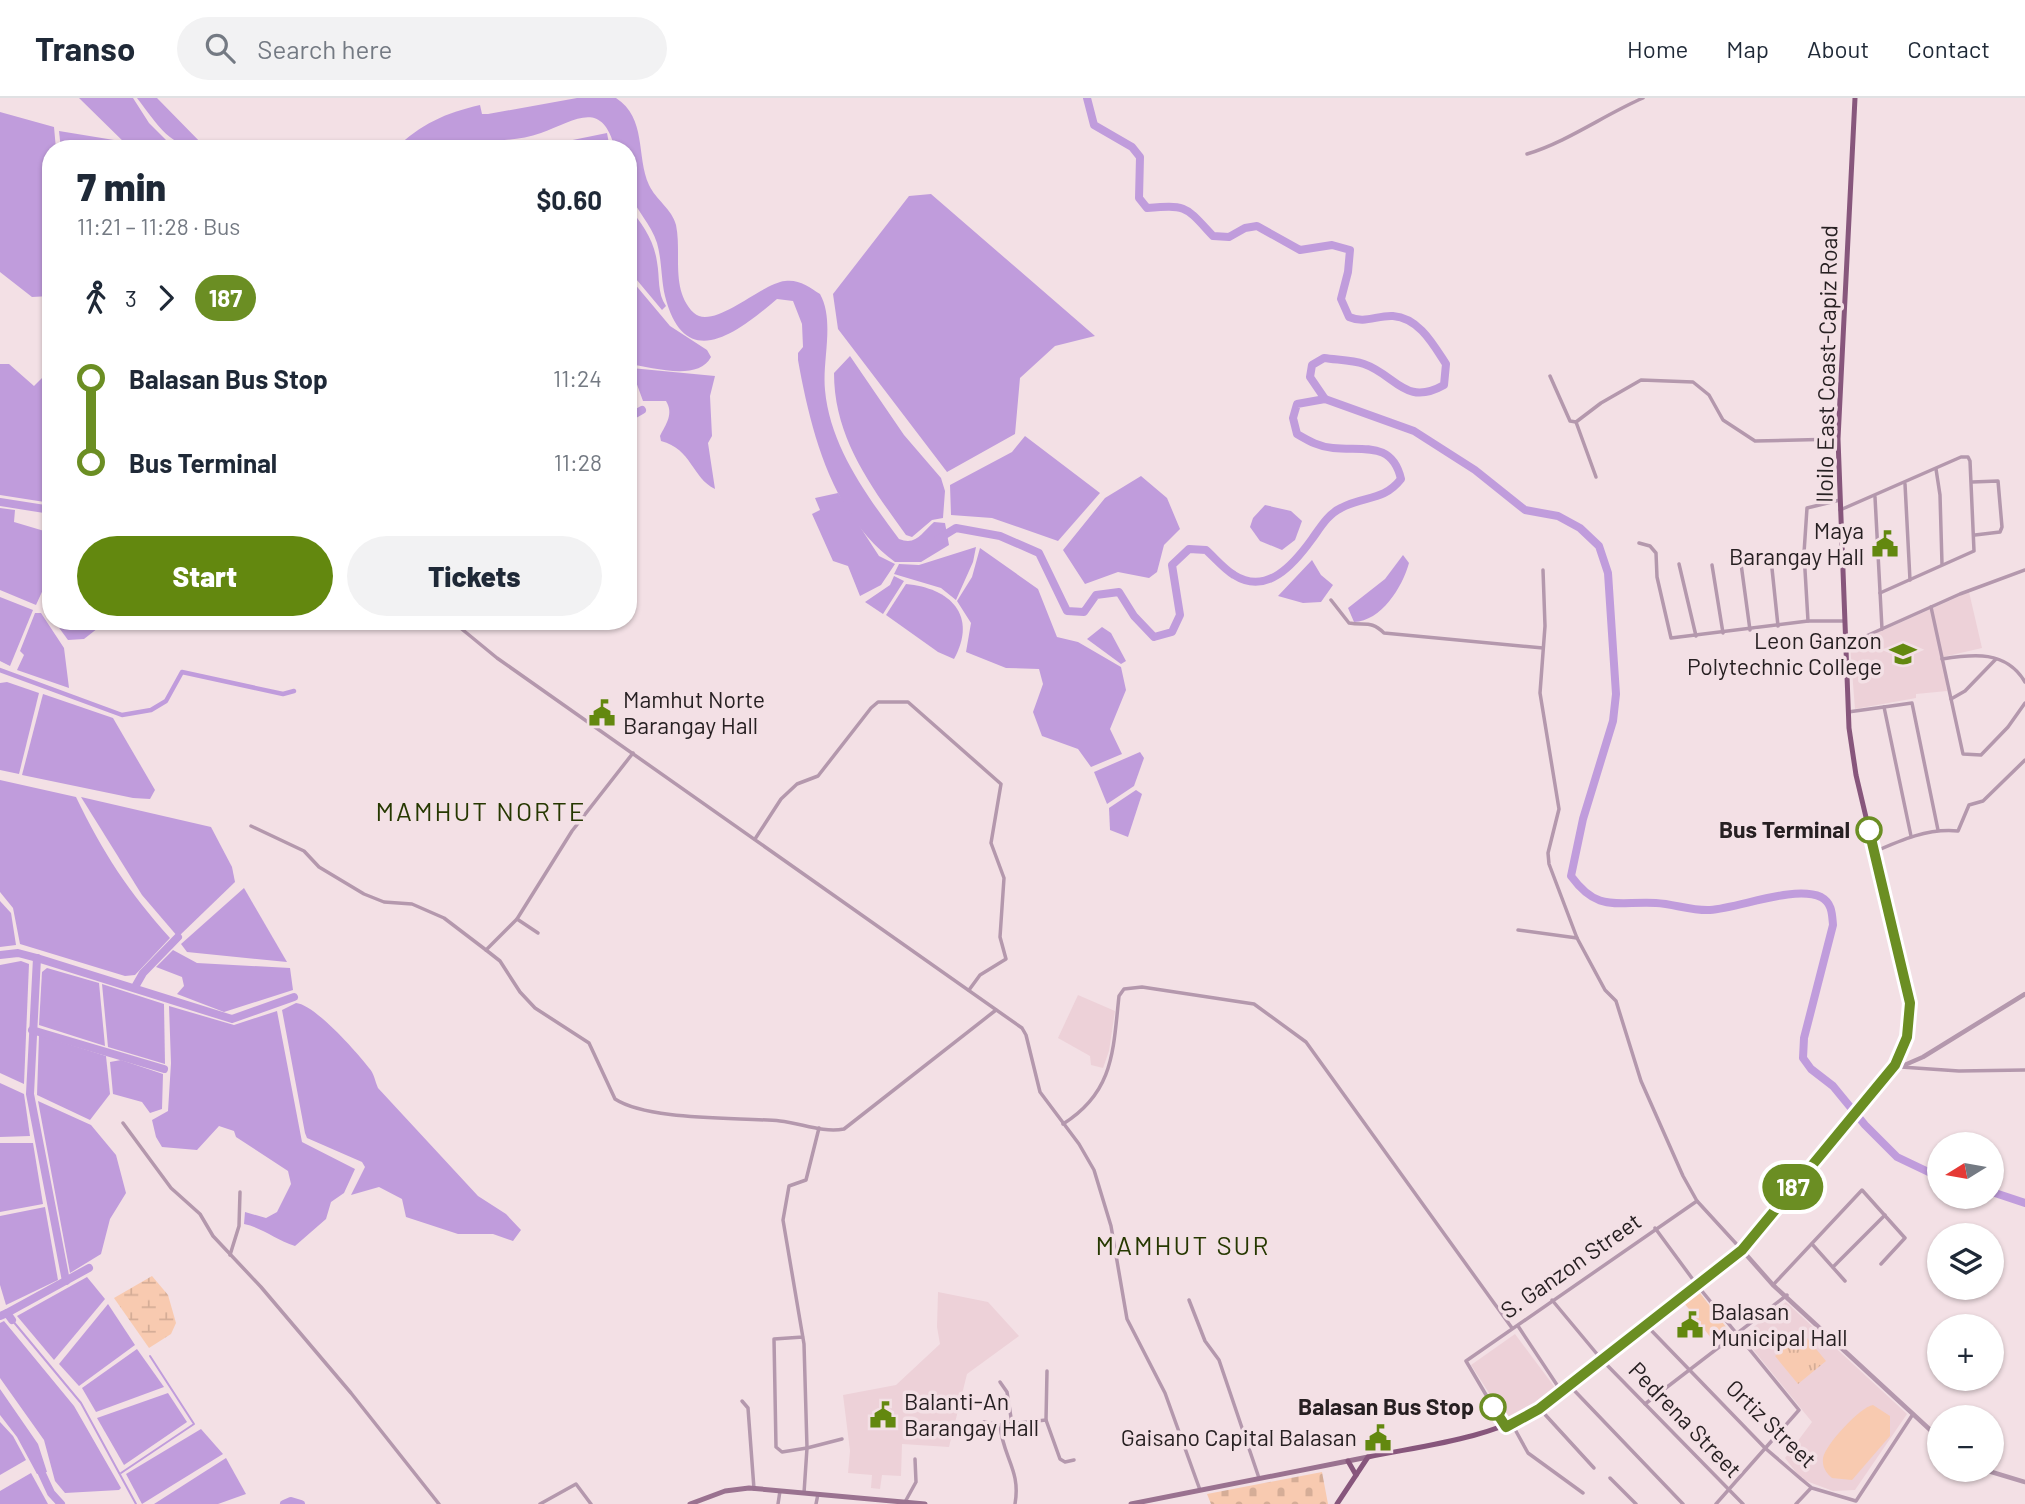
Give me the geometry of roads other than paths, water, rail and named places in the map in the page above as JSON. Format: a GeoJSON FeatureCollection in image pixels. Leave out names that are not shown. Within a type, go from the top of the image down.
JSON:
{"type":"FeatureCollection","features":[{"type":"Feature","properties":{"kind":"main road","name":"Iloilo East Coast-Capiz Road"},"geometry":{"type":"LineString","coordinates":[[1367,1457],[1509,1426],[1539,1409],[1742,1250],[1897,1066],[1907,1037],[1910,1003],[1856,775],[1848,712],[1845,645],[1838,439],[1855,98]]}},
{"type":"Feature","properties":{"kind":"main road"},"geometry":{"type":"LineString","coordinates":[[1131,1504],[1367,1457]]}},
{"type":"Feature","properties":{"kind":"main road"},"geometry":{"type":"LineString","coordinates":[[1337,1504],[1367,1457]]}},
{"type":"Feature","properties":{"kind":"main road"},"geometry":{"type":"LineString","coordinates":[[1348,1461],[1356,1475]]}},
{"type":"Feature","properties":{"kind":"main road"},"geometry":{"type":"LineString","coordinates":[[690,1504],[725,1491],[754,1489],[818,1494],[858,1501],[925,1504]]}},
{"type":"Feature","properties":{"kind":"street"},"geometry":{"type":"LineString","coordinates":[[1626,98],[1629,104]]}},
{"type":"Feature","properties":{"kind":"street"},"geometry":{"type":"LineString","coordinates":[[1527,154],[1549,147],[1643,98]]}},
{"type":"Feature","properties":{"kind":"street"},"geometry":{"type":"LineString","coordinates":[[1550,376],[1570,421],[1576,422],[1632,383],[1645,379],[1693,382],[1709,395],[1723,420],[1755,441],[1838,439]]}},
{"type":"Feature","properties":{"kind":"street"},"geometry":{"type":"LineString","coordinates":[[1576,422],[1596,477]]}},
{"type":"Feature","properties":{"kind":"street"},"geometry":{"type":"LineString","coordinates":[[1840,510],[1875,497],[1961,457],[1968,457],[1972,482],[1974,551],[1880,593]]}},
{"type":"Feature","properties":{"kind":"street"},"geometry":{"type":"LineString","coordinates":[[1936,469],[1940,495],[1942,565]]}},
{"type":"Feature","properties":{"kind":"street"},"geometry":{"type":"LineString","coordinates":[[1972,482],[1998,481],[2001,527],[2000,532],[1975,535]]}},
{"type":"Feature","properties":{"kind":"street"},"geometry":{"type":"LineString","coordinates":[[1905,483],[1910,580]]}},
{"type":"Feature","properties":{"kind":"street"},"geometry":{"type":"LineString","coordinates":[[1875,497],[1882,629]]}},
{"type":"Feature","properties":{"kind":"street"},"geometry":{"type":"LineString","coordinates":[[1808,621],[1804,553],[1807,508],[1840,500]]}},
{"type":"Feature","properties":{"kind":"street"},"geometry":{"type":"LineString","coordinates":[[1640,542],[1650,546],[1656,553],[1657,577],[1671,638],[1808,621],[1844,621]]}},
{"type":"Feature","properties":{"kind":"street"},"geometry":{"type":"LineString","coordinates":[[1739,549],[1750,630]]}},
{"type":"Feature","properties":{"kind":"street"},"geometry":{"type":"LineString","coordinates":[[1771,559],[1778,626]]}},
{"type":"Feature","properties":{"kind":"street"},"geometry":{"type":"LineString","coordinates":[[1679,564],[1696,636]]}},
{"type":"Feature","properties":{"kind":"street"},"geometry":{"type":"LineString","coordinates":[[1712,565],[1723,633]]}},
{"type":"Feature","properties":{"kind":"street"},"geometry":{"type":"LineString","coordinates":[[1543,570],[1541,705],[1559,809],[1548,853],[1577,938],[1605,990],[1616,1001],[1656,1120],[1697,1200],[1773,1285],[1927,1426]]}},
{"type":"Feature","properties":{"kind":"street"},"geometry":{"type":"LineString","coordinates":[[1845,645],[2025,570]]}},
{"type":"Feature","properties":{"kind":"street"},"geometry":{"type":"LineString","coordinates":[[1331,600],[1349,623],[1367,622],[1376,625],[1384,633],[1543,648]]}},
{"type":"Feature","properties":{"kind":"street"},"geometry":{"type":"LineString","coordinates":[[1931,607],[1961,751],[1970,757],[1981,755],[2008,727],[2025,703]]}},
{"type":"Feature","properties":{"kind":"street"},"geometry":{"type":"LineString","coordinates":[[463,630],[489,652],[1013,1020],[1026,1035],[1040,1092],[1079,1144],[1094,1170],[1111,1226],[1127,1319],[1165,1393],[1200,1490]]}},
{"type":"Feature","properties":{"kind":"street"},"geometry":{"type":"LineString","coordinates":[[1942,659],[1980,653],[1996,659],[2021,675],[2025,682]]}},
{"type":"Feature","properties":{"kind":"street"},"geometry":{"type":"LineString","coordinates":[[1951,699],[1965,691],[1996,659]]}},
{"type":"Feature","properties":{"kind":"street"},"geometry":{"type":"LineString","coordinates":[[755,839],[781,799],[797,783],[818,776],[871,708],[878,702],[908,702],[1001,784],[991,843],[1004,878],[1000,937],[1006,959],[980,975],[969,990]]}},
{"type":"Feature","properties":{"kind":"street"},"geometry":{"type":"LineString","coordinates":[[1848,712],[1912,703],[1938,830]]}},
{"type":"Feature","properties":{"kind":"street"},"geometry":{"type":"LineString","coordinates":[[1884,706],[1911,836]]}},
{"type":"Feature","properties":{"kind":"street"},"geometry":{"type":"LineString","coordinates":[[486,950],[517,919],[572,831],[633,753]]}},
{"type":"Feature","properties":{"kind":"street"},"geometry":{"type":"LineString","coordinates":[[1874,852],[1911,836],[1961,828],[1969,805],[1983,801],[2025,760]]}},
{"type":"Feature","properties":{"kind":"street"},"geometry":{"type":"LineString","coordinates":[[251,826],[304,851],[320,867],[364,894],[384,902],[412,904],[444,918],[500,961],[535,1008],[589,1043],[615,1099],[624,1104],[684,1115],[784,1122],[819,1129],[844,1129],[996,1010]]}},
{"type":"Feature","properties":{"kind":"street"},"geometry":{"type":"LineString","coordinates":[[517,919],[538,933]]}},
{"type":"Feature","properties":{"kind":"street"},"geometry":{"type":"LineString","coordinates":[[1518,930],[1577,938]]}},
{"type":"Feature","properties":{"kind":"street"},"geometry":{"type":"LineString","coordinates":[[1062,1124],[1087,1108],[1108,1070],[1119,996],[1124,989],[1142,986],[1254,1004],[1306,1042],[1561,1391]]}},
{"type":"Feature","properties":{"kind":"street"},"geometry":{"type":"LineString","coordinates":[[1897,1066],[1923,1056],[2025,994]]}},
{"type":"Feature","properties":{"kind":"street"},"geometry":{"type":"LineString","coordinates":[[1897,1066],[1959,1071],[2025,1070]]}},
{"type":"Feature","properties":{"kind":"street"},"geometry":{"type":"LineString","coordinates":[[123,1122],[171,1188],[200,1214],[212,1236],[261,1287],[333,1371],[439,1504]]}},
{"type":"Feature","properties":{"kind":"street"},"geometry":{"type":"LineString","coordinates":[[804,1493],[807,1448],[803,1337],[783,1220],[789,1186],[807,1180],[819,1129]]}},
{"type":"Feature","properties":{"kind":"street"},"geometry":{"type":"LineString","coordinates":[[1773,1285],[1863,1191],[1905,1238],[1881,1264]]}},
{"type":"Feature","properties":{"kind":"street"},"geometry":{"type":"LineString","coordinates":[[229,1255],[239,1226],[240,1192]]}},
{"type":"Feature","properties":{"kind":"street","name":"S. Ganzon Street"},"geometry":{"type":"LineString","coordinates":[[1509,1426],[1466,1360],[1697,1200]]}},
{"type":"Feature","properties":{"kind":"street"},"geometry":{"type":"LineString","coordinates":[[1833,1267],[1885,1215]]}},
{"type":"Feature","properties":{"kind":"street"},"geometry":{"type":"LineString","coordinates":[[1656,1228],[1697,1285],[1799,1410],[1716,1504]]}},
{"type":"Feature","properties":{"kind":"street"},"geometry":{"type":"LineString","coordinates":[[1812,1244],[1845,1281]]}},
{"type":"Feature","properties":{"kind":"street"},"geometry":{"type":"LineString","coordinates":[[1645,1404],[1787,1295]]}},
{"type":"Feature","properties":{"kind":"street"},"geometry":{"type":"LineString","coordinates":[[1189,1300],[1205,1341],[1219,1360],[1259,1478]]}},
{"type":"Feature","properties":{"kind":"street","name":"Pedrena Street"},"geometry":{"type":"LineString","coordinates":[[1552,1300],[1602,1360],[1743,1504]]}},
{"type":"Feature","properties":{"kind":"street","name":"Ortiz Street"},"geometry":{"type":"LineString","coordinates":[[1647,1326],[1765,1448],[1812,1488]]}},
{"type":"Feature","properties":{"kind":"street"},"geometry":{"type":"LineString","coordinates":[[803,1337],[774,1339],[776,1447],[782,1452],[842,1438]]}},
{"type":"Feature","properties":{"kind":"street"},"geometry":{"type":"LineString","coordinates":[[1047,1371],[1046,1420],[1060,1459],[1065,1462],[1074,1460]]}},
{"type":"Feature","properties":{"kind":"street"},"geometry":{"type":"LineString","coordinates":[[1000,1382],[1007,1392],[1012,1424]]}},
{"type":"Feature","properties":{"kind":"street"},"geometry":{"type":"LineString","coordinates":[[1569,1385],[1683,1504]]}},
{"type":"Feature","properties":{"kind":"street"},"geometry":{"type":"LineString","coordinates":[[743,1401],[748,1408],[754,1489]]}},
{"type":"Feature","properties":{"kind":"street"},"geometry":{"type":"LineString","coordinates":[[1539,1409],[1594,1468]]}},
{"type":"Feature","properties":{"kind":"street"},"geometry":{"type":"LineString","coordinates":[[1796,1504],[1812,1488],[1856,1501],[1914,1412]]}},
{"type":"Feature","properties":{"kind":"street"},"geometry":{"type":"LineString","coordinates":[[984,1422],[1000,1426],[1046,1420]]}},
{"type":"Feature","properties":{"kind":"street"},"geometry":{"type":"LineString","coordinates":[[1000,1426],[1002,1444],[1018,1487],[1016,1504]]}},
{"type":"Feature","properties":{"kind":"street"},"geometry":{"type":"LineString","coordinates":[[1509,1426],[1528,1453],[1583,1493]]}},
{"type":"Feature","properties":{"kind":"street"},"geometry":{"type":"LineString","coordinates":[[905,1502],[916,1482],[915,1459]]}},
{"type":"Feature","properties":{"kind":"street"},"geometry":{"type":"LineString","coordinates":[[2004,1476],[2025,1482]]}},
{"type":"Feature","properties":{"kind":"street"},"geometry":{"type":"LineString","coordinates":[[1610,1478],[1636,1504]]}},
{"type":"Feature","properties":{"kind":"street"},"geometry":{"type":"LineString","coordinates":[[540,1504],[576,1484],[590,1504]]}},
{"type":"Feature","properties":{"kind":"street"},"geometry":{"type":"LineString","coordinates":[[778,1504],[780,1491]]}},
{"type":"Feature","properties":{"kind":"street"},"geometry":{"type":"LineString","coordinates":[[816,1504],[818,1494]]}},
{"type":"Feature","properties":{"kind":"waterway"},"geometry":{"type":"LineString","coordinates":[[1087,98],[1094,125],[1132,147],[1140,157],[1139,198],[1147,208],[1171,207],[1185,210],[1213,236],[1229,237],[1245,228],[1257,226],[1300,250],[1332,245],[1350,250],[1341,299],[1349,317],[1360,320],[1387,316],[1402,318],[1424,333],[1446,364],[1444,385],[1420,393],[1401,387],[1364,364],[1324,358],[1312,365],[1310,377],[1325,399]]}},
{"type":"Feature","properties":{"kind":"waterway"},"geometry":{"type":"LineString","coordinates":[[938,539],[956,528],[1000,536],[1039,553],[1067,611],[1084,612],[1096,595],[1119,592],[1134,616],[1154,637],[1172,632],[1180,615],[1172,565],[1189,549],[1206,550],[1230,573],[1246,581],[1268,579],[1279,574],[1297,558],[1332,514],[1349,504],[1380,495],[1401,479],[1397,467],[1384,453],[1323,446],[1297,434],[1293,418],[1297,404],[1325,399],[1414,431],[1475,470],[1525,510],[1558,516],[1580,528],[1599,546],[1608,573],[1616,694],[1613,721],[1583,819],[1571,876],[1590,896],[1609,903],[1656,903],[1710,910],[1782,895],[1810,894],[1825,899],[1831,909],[1833,925],[1804,1038],[1803,1058],[1811,1069],[1833,1086],[1865,1125],[1897,1157],[1927,1171]]}},
{"type":"Feature","properties":{"kind":"waterway"},"geometry":{"type":"LineString","coordinates":[[637,413],[642,410]]}},
{"type":"Feature","properties":{"kind":"waterway"},"geometry":{"type":"LineString","coordinates":[[0,502],[42,509]]}},
{"type":"Feature","properties":{"kind":"waterway"},"geometry":{"type":"LineString","coordinates":[[0,670],[122,715],[151,710],[166,701],[182,672],[283,694],[294,691]]}},
{"type":"Feature","properties":{"kind":"waterway"},"geometry":{"type":"LineString","coordinates":[[135,987],[143,973],[178,937]]}},
{"type":"Feature","properties":{"kind":"waterway"},"geometry":{"type":"LineString","coordinates":[[0,955],[18,953],[37,958],[232,1019],[294,997]]}},
{"type":"Feature","properties":{"kind":"waterway"},"geometry":{"type":"LineString","coordinates":[[37,958],[30,1094],[66,1281]]}},
{"type":"Feature","properties":{"kind":"waterway"},"geometry":{"type":"LineString","coordinates":[[32,1030],[164,1069]]}},
{"type":"Feature","properties":{"kind":"waterway"},"geometry":{"type":"LineString","coordinates":[[2004,1196],[2025,1203]]}},
{"type":"Feature","properties":{"kind":"waterway"},"geometry":{"type":"LineString","coordinates":[[7,1313],[89,1268]]}},
{"type":"Feature","properties":{"kind":"waterway"},"geometry":{"type":"LineString","coordinates":[[0,1316],[7,1313],[12,1320]]}},
{"type":"Feature","properties":{"kind":"waterway"},"geometry":{"type":"LineString","coordinates":[[12,1320],[81,1403],[136,1504]]}},
{"type":"Feature","properties":{"kind":"waterway"},"geometry":{"type":"LineString","coordinates":[[121,1473],[194,1424],[150,1356]]}},
{"type":"Feature","properties":{"kind":"waterway"},"geometry":{"type":"LineString","coordinates":[[38,1465],[51,1493],[61,1504]]}},
{"type":"Feature","properties":{"kind":"waterway"},"geometry":{"type":"LineString","coordinates":[[284,1504],[291,1501],[301,1504]]}},
{"type":"Feature","properties":{"kind":"place","name":"Maya Barangay Hall"},"geometry":{"type":"Point","coordinates":[1885,544]}},
{"type":"Feature","properties":{"kind":"place","name":"Leon Ganzon Polytechnic College"},"geometry":{"type":"Point","coordinates":[1903,654]}},
{"type":"Feature","properties":{"kind":"place","name":"Mamhut Norte Barangay Hall"},"geometry":{"type":"Point","coordinates":[602,713]}},
{"type":"Feature","properties":{"kind":"place","name":"Bus Terminal"},"geometry":{"type":"Point","coordinates":[1869,830]}},
{"type":"Feature","properties":{"kind":"place","name":"Balasan Municipal Hall"},"geometry":{"type":"Point","coordinates":[1690,1325]}},
{"type":"Feature","properties":{"kind":"place","name":"Balasan Bus Stop"},"geometry":{"type":"Point","coordinates":[1493,1407]}},
{"type":"Feature","properties":{"kind":"place","name":"Balanti-An Barangay Hall"},"geometry":{"type":"Point","coordinates":[883,1415]}},
{"type":"Feature","properties":{"kind":"place","name":"Gaisano Capital Balasan"},"geometry":{"type":"Point","coordinates":[1378,1438]}},
{"type":"Feature","properties":{"kind":"district","name":"MAMHUT NORTE"},"geometry":{"type":"Point","coordinates":[481,812]}},
{"type":"Feature","properties":{"kind":"district","name":"MAMHUT SUR"},"geometry":{"type":"Point","coordinates":[1183,1246]}}]}
